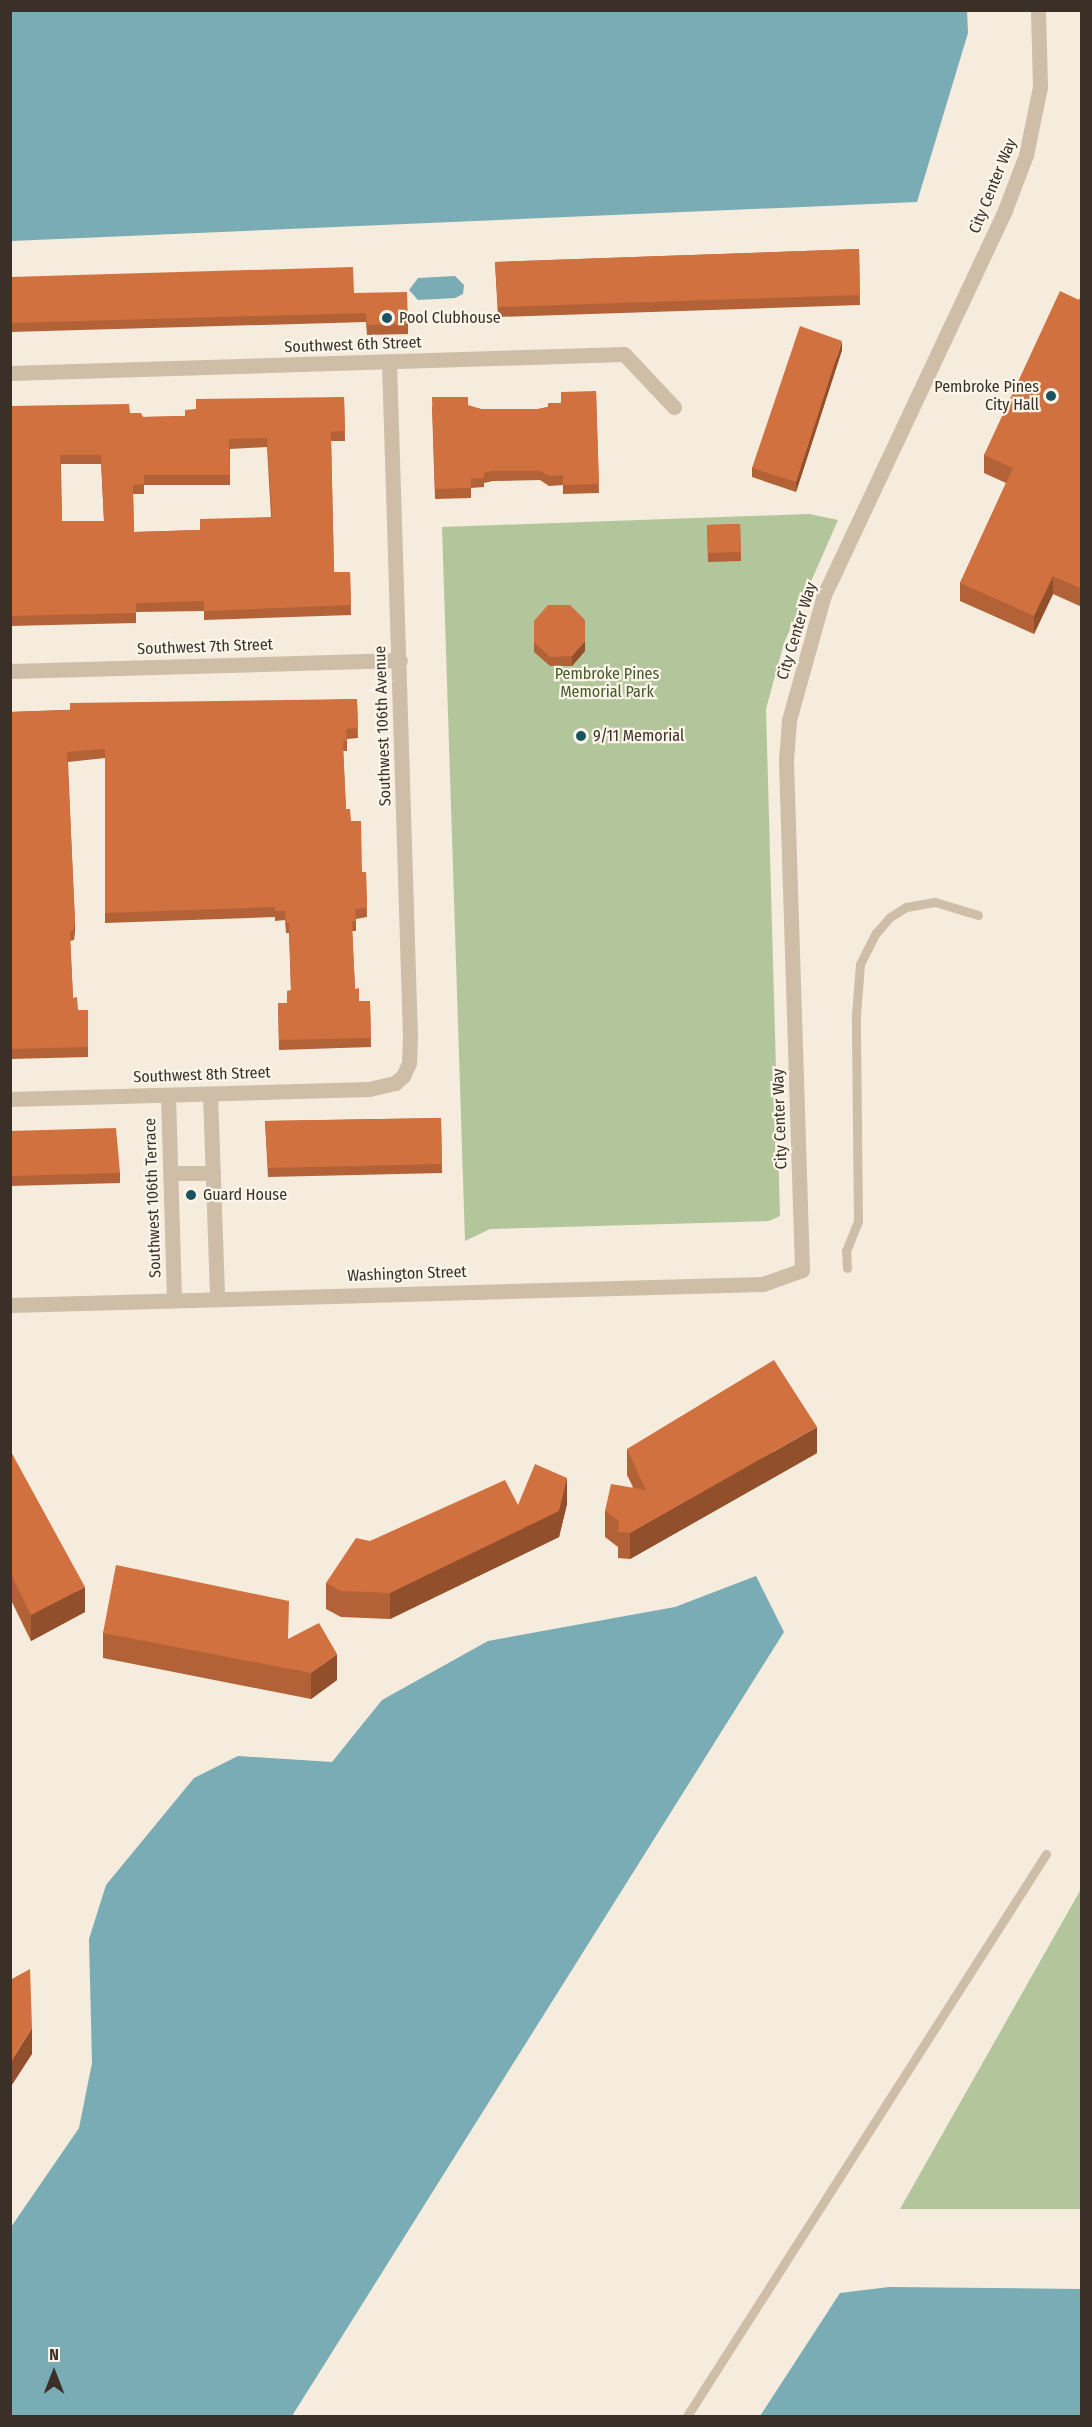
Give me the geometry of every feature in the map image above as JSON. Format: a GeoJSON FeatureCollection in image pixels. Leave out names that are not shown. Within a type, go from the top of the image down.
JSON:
{"type":"FeatureCollection","features":[{"type":"Feature","properties":{"kind":"street","name":"City Center Way"},"geometry":{"type":"LineString","coordinates":[[802,1270],[788,730],[824,596],[1023,164],[1040,87],[1038,10]]}},
{"type":"Feature","properties":{"kind":"street","name":"Southwest 6th Street"},"geometry":{"type":"LineString","coordinates":[[10,373],[624,354],[674,407]]}},
{"type":"Feature","properties":{"kind":"street","name":"Southwest 106th Avenue"},"geometry":{"type":"LineString","coordinates":[[389,362],[410,1038],[409,1063],[395,1083]]}},
{"type":"Feature","properties":{"kind":"street","name":"Southwest 7th Street"},"geometry":{"type":"LineString","coordinates":[[10,671],[400,660]]}},
{"type":"Feature","properties":{"kind":"street","name":"Southwest 8th Street"},"geometry":{"type":"LineString","coordinates":[[10,1099],[369,1089],[395,1083]]}},
{"type":"Feature","properties":{"kind":"street"},"geometry":{"type":"LineString","coordinates":[[210,1094],[217,1298]]}},
{"type":"Feature","properties":{"kind":"street","name":"Southwest 106th Terrace"},"geometry":{"type":"LineString","coordinates":[[168,1096],[174,1298]]}},
{"type":"Feature","properties":{"kind":"street"},"geometry":{"type":"LineString","coordinates":[[171,1173],[213,1173]]}},
{"type":"Feature","properties":{"kind":"street","name":"Washington Street"},"geometry":{"type":"LineString","coordinates":[[10,1305],[174,1298],[762,1284],[802,1270]]}},
{"type":"Feature","properties":{"kind":"lane"},"geometry":{"type":"LineString","coordinates":[[847,1268],[846,1251],[858,1222],[856,1015],[860,964],[876,933],[890,916],[906,907],[935,902],[978,915]]}},
{"type":"Feature","properties":{"kind":"lane"},"geometry":{"type":"LineString","coordinates":[[687,2416],[1046,1854]]}},
{"type":"Feature","properties":{"kind":"green space","name":"Pembroke Pines Memorial Park"},"geometry":{"type":"Polygon","coordinates":[[[809,514],[838,520],[784,643],[766,709],[780,1216],[769,1221],[490,1229],[465,1241],[442,527],[809,514]]]}},
{"type":"Feature","properties":{"kind":"green space"},"geometry":{"type":"Polygon","coordinates":[[[1081,1889],[1081,2209],[900,2209],[1081,1889]]]}},
{"type":"Feature","properties":{"kind":"water"},"geometry":{"type":"Polygon","coordinates":[[[967,10],[968,33],[917,202],[11,241],[11,11],[967,10]]]}},
{"type":"Feature","properties":{"kind":"water"},"geometry":{"type":"Polygon","coordinates":[[[455,276],[464,285],[463,294],[455,298],[418,300],[409,290],[418,278],[455,276]]]}},
{"type":"Feature","properties":{"kind":"water"},"geometry":{"type":"Polygon","coordinates":[[[756,1576],[784,1632],[292,2416],[11,2416],[11,2227],[79,2128],[92,2063],[89,1939],[106,1885],[194,1778],[238,1756],[332,1762],[382,1700],[488,1641],[675,1607],[756,1576]]]}},
{"type":"Feature","properties":{"kind":"water"},"geometry":{"type":"Polygon","coordinates":[[[889,2287],[1081,2289],[1081,2416],[760,2416],[840,2293],[889,2287]]]}},
{"type":"Feature","properties":{"kind":"building"},"geometry":{"type":"Polygon","coordinates":[[[859,249],[860,295],[498,307],[495,262],[859,249]]]}},
{"type":"Feature","properties":{"kind":"building"},"geometry":{"type":"Polygon","coordinates":[[[353,267],[354,293],[407,292],[408,324],[367,325],[366,313],[10,323],[10,277],[353,267]]]}},
{"type":"Feature","properties":{"kind":"building","name":"Pembroke Pines City Hall"},"geometry":{"type":"Polygon","coordinates":[[[1060,291],[1079,300],[1082,294],[1082,589],[1053,576],[1034,616],[960,583],[1013,468],[984,455],[1060,291]]]}},
{"type":"Feature","properties":{"kind":"building"},"geometry":{"type":"Polygon","coordinates":[[[800,326],[842,341],[796,482],[752,468],[800,326]]]}},
{"type":"Feature","properties":{"kind":"building"},"geometry":{"type":"Polygon","coordinates":[[[596,391],[599,484],[563,485],[563,475],[549,476],[540,471],[493,471],[484,473],[484,478],[471,478],[471,488],[435,489],[432,397],[468,397],[468,405],[481,409],[538,409],[548,407],[548,403],[561,403],[561,392],[596,391]]]}},
{"type":"Feature","properties":{"kind":"building"},"geometry":{"type":"Polygon","coordinates":[[[344,397],[345,431],[331,432],[334,572],[350,572],[351,605],[204,611],[204,601],[136,603],[136,613],[10,616],[10,406],[129,404],[130,413],[141,413],[143,417],[185,416],[185,410],[196,409],[196,399],[344,397]],[[267,438],[229,439],[230,475],[144,475],[144,484],[133,485],[134,532],[200,530],[200,519],[272,517],[267,438]],[[60,455],[62,521],[104,521],[101,455],[60,455]]]}},
{"type":"Feature","properties":{"kind":"building"},"geometry":{"type":"Polygon","coordinates":[[[740,524],[741,552],[708,553],[707,525],[740,524]]]}},
{"type":"Feature","properties":{"kind":"building"},"geometry":{"type":"Polygon","coordinates":[[[548,605],[570,605],[585,620],[585,641],[572,656],[550,657],[534,642],[534,621],[548,605]]]}},
{"type":"Feature","properties":{"kind":"building"},"geometry":{"type":"Polygon","coordinates":[[[357,699],[358,728],[346,729],[347,741],[343,742],[346,809],[350,809],[351,821],[361,821],[362,872],[366,872],[367,908],[355,909],[356,921],[352,921],[355,989],[359,988],[359,1001],[370,1001],[371,1038],[279,1040],[278,1003],[287,1003],[287,991],[291,990],[289,923],[286,923],[285,911],[275,911],[275,907],[105,913],[105,749],[67,752],[75,918],[74,930],[70,931],[73,998],[77,997],[78,1010],[88,1010],[88,1047],[10,1049],[10,712],[70,710],[70,703],[357,699]]]}},
{"type":"Feature","properties":{"kind":"building"},"geometry":{"type":"Polygon","coordinates":[[[441,1118],[442,1164],[268,1168],[265,1121],[441,1118]]]}},
{"type":"Feature","properties":{"kind":"building"},"geometry":{"type":"Polygon","coordinates":[[[116,1128],[120,1173],[10,1176],[10,1131],[116,1128]]]}},
{"type":"Feature","properties":{"kind":"building"},"geometry":{"type":"Polygon","coordinates":[[[774,1360],[817,1427],[630,1533],[618,1532],[619,1521],[605,1511],[611,1484],[646,1490],[627,1449],[774,1360]]]}},
{"type":"Feature","properties":{"kind":"building"},"geometry":{"type":"Polygon","coordinates":[[[10,1450],[85,1587],[31,1615],[10,1572],[10,1450]]]}},
{"type":"Feature","properties":{"kind":"building"},"geometry":{"type":"Polygon","coordinates":[[[535,1464],[567,1478],[559,1511],[390,1593],[341,1591],[326,1583],[356,1538],[370,1541],[505,1480],[518,1505],[535,1464]]]}},
{"type":"Feature","properties":{"kind":"building"},"geometry":{"type":"Polygon","coordinates":[[[116,1565],[289,1601],[288,1639],[319,1623],[337,1654],[311,1673],[103,1633],[116,1565]]]}},
{"type":"Feature","properties":{"kind":"building"},"geometry":{"type":"Polygon","coordinates":[[[30,1969],[32,2028],[10,2063],[10,1980],[30,1969]]]}},
{"type":"Feature","properties":{"kind":"place","name":"Pool Clubhouse"},"geometry":{"type":"Point","coordinates":[387,318]}},
{"type":"Feature","properties":{"kind":"place","name":"Pembroke Pines City Hall"},"geometry":{"type":"Point","coordinates":[1051,396]}},
{"type":"Feature","properties":{"kind":"place","name":"9/11 Memorial"},"geometry":{"type":"Point","coordinates":[581,736]}},
{"type":"Feature","properties":{"kind":"place","name":"Guard House"},"geometry":{"type":"Point","coordinates":[191,1195]}}]}
